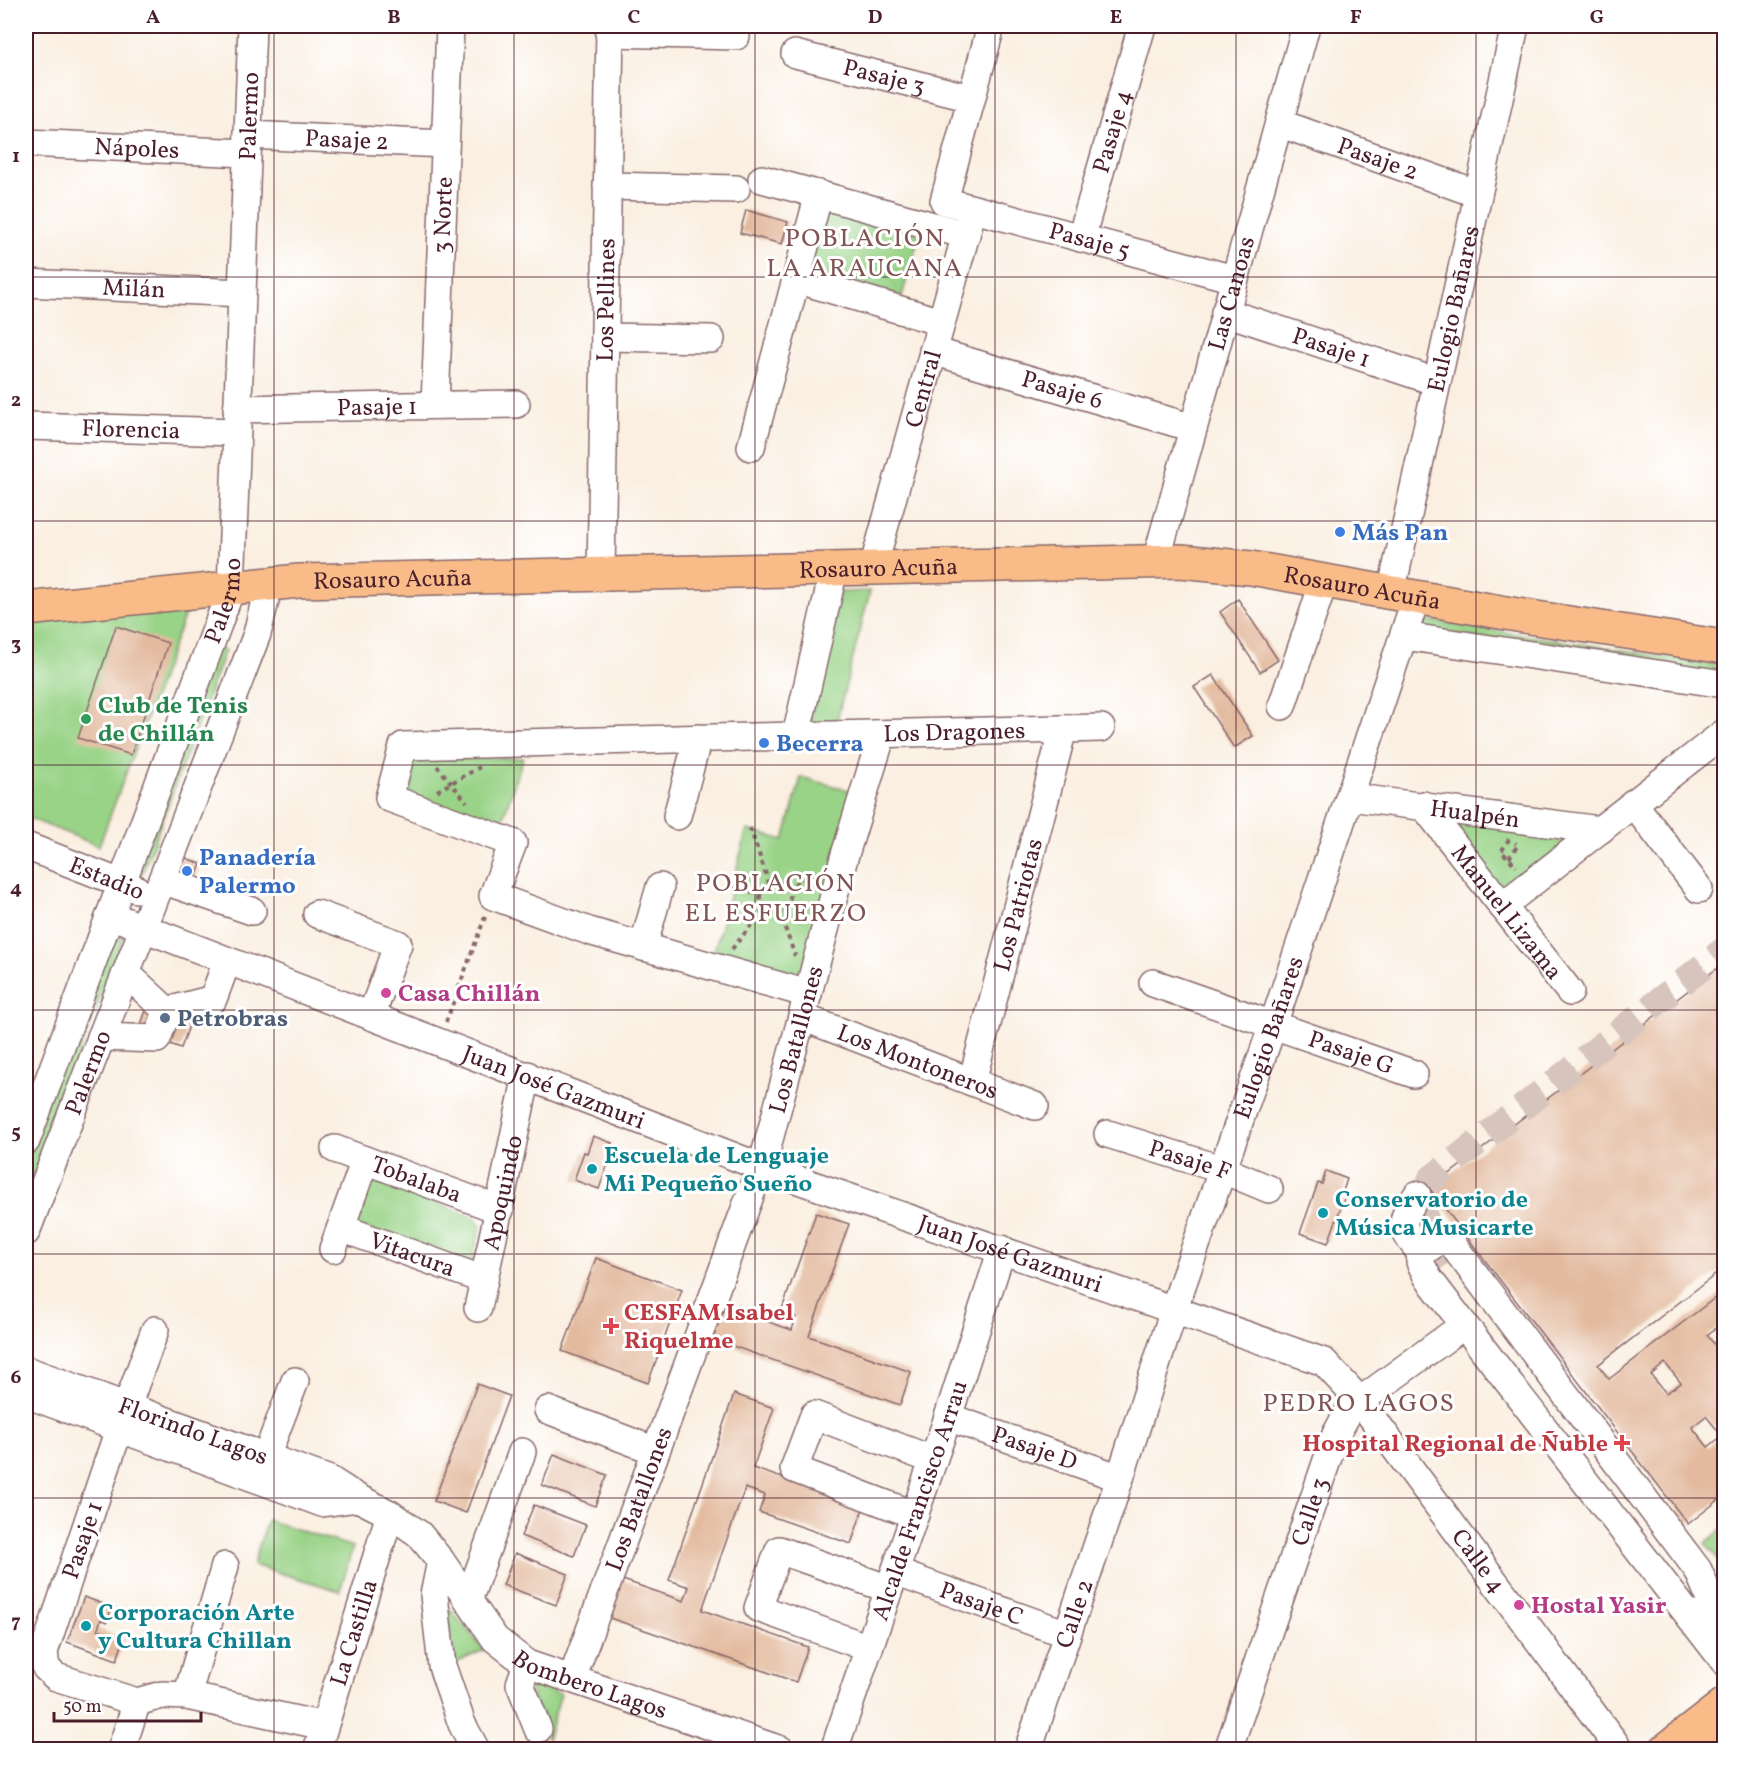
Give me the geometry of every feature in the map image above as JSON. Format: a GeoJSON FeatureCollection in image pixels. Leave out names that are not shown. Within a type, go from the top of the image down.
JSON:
{"type":"FeatureCollection","features":[{"type":"Feature","properties":{"kind":"main road","name":"Rosauro Acuña"},"geometry":{"type":"LineString","coordinates":[[26,609],[310,581],[1200,561],[1725,647]]}},
{"type":"Feature","properties":{"kind":"main road"},"geometry":{"type":"LineString","coordinates":[[1666,1749],[1725,1705]]}},
{"type":"Feature","properties":{"kind":"main road"},"geometry":{"type":"LineString","coordinates":[[1715,1749],[1725,1742]]}},
{"type":"Feature","properties":{"kind":"street","name":"Palermo"},"geometry":{"type":"LineString","coordinates":[[26,1141],[231,589],[252,26]]}},
{"type":"Feature","properties":{"kind":"street","name":"3 Norte"},"geometry":{"type":"LineString","coordinates":[[435,405],[450,26]]}},
{"type":"Feature","properties":{"kind":"street"},"geometry":{"type":"LineString","coordinates":[[971,98],[991,26]]}},
{"type":"Feature","properties":{"kind":"street","name":"Pasaje 4"},"geometry":{"type":"LineString","coordinates":[[1081,238],[1142,26]]}},
{"type":"Feature","properties":{"kind":"street","name":"Las Canoas"},"geometry":{"type":"LineString","coordinates":[[1156,561],[1306,26]]}},
{"type":"Feature","properties":{"kind":"street","name":"Eulogio Bañares"},"geometry":{"type":"LineString","coordinates":[[1120,1478],[1221,1169],[1273,1025],[1404,636],[1404,595],[1437,382],[1515,26]]}},
{"type":"Feature","properties":{"kind":"street"},"geometry":{"type":"LineString","coordinates":[[609,29],[736,36]]}},
{"type":"Feature","properties":{"kind":"street","name":"Los Pellines"},"geometry":{"type":"LineString","coordinates":[[601,574],[609,29]]}},
{"type":"Feature","properties":{"kind":"street","name":"Pasaje 3"},"geometry":{"type":"LineString","coordinates":[[795,54],[971,98]]}},
{"type":"Feature","properties":{"kind":"street","name":"Pasaje 5"},"geometry":{"type":"LineString","coordinates":[[971,98],[944,201],[1234,279]]}},
{"type":"Feature","properties":{"kind":"street","name":"Pasaje 2"},"geometry":{"type":"LineString","coordinates":[[1279,123],[1478,194]]}},
{"type":"Feature","properties":{"kind":"street","name":"Nápoles"},"geometry":{"type":"LineString","coordinates":[[26,143],[247,144]]}},
{"type":"Feature","properties":{"kind":"street","name":"Pasaje 2"},"geometry":{"type":"LineString","coordinates":[[247,144],[445,144]]}},
{"type":"Feature","properties":{"kind":"street"},"geometry":{"type":"LineString","coordinates":[[762,179],[966,235]]}},
{"type":"Feature","properties":{"kind":"street"},"geometry":{"type":"LineString","coordinates":[[607,186],[736,189]]}},
{"type":"Feature","properties":{"kind":"street"},"geometry":{"type":"LineString","coordinates":[[752,447],[819,194]]}},
{"type":"Feature","properties":{"kind":"street","name":"Central"},"geometry":{"type":"LineString","coordinates":[[873,568],[973,209]]}},
{"type":"Feature","properties":{"kind":"street"},"geometry":{"type":"LineString","coordinates":[[796,279],[941,322]]}},
{"type":"Feature","properties":{"kind":"street","name":"Milán"},"geometry":{"type":"LineString","coordinates":[[26,283],[242,293]]}},
{"type":"Feature","properties":{"kind":"street","name":"Pasaje 1"},"geometry":{"type":"LineString","coordinates":[[1225,312],[1437,382]]}},
{"type":"Feature","properties":{"kind":"street"},"geometry":{"type":"LineString","coordinates":[[605,337],[711,339]]}},
{"type":"Feature","properties":{"kind":"street","name":"Pasaje 6"},"geometry":{"type":"LineString","coordinates":[[933,351],[1193,429]]}},
{"type":"Feature","properties":{"kind":"street","name":"Pasaje 1"},"geometry":{"type":"LineString","coordinates":[[237,420],[435,405],[516,404]]}},
{"type":"Feature","properties":{"kind":"street","name":"Florencia"},"geometry":{"type":"LineString","coordinates":[[26,426],[237,420]]}},
{"type":"Feature","properties":{"kind":"street"},"geometry":{"type":"LineString","coordinates":[[796,736],[834,569]]}},
{"type":"Feature","properties":{"kind":"street"},"geometry":{"type":"LineString","coordinates":[[1282,706],[1313,621],[1324,581]]}},
{"type":"Feature","properties":{"kind":"street","name":"Palermo"},"geometry":{"type":"LineString","coordinates":[[26,1232],[257,634],[269,584]]}},
{"type":"Feature","properties":{"kind":"street","name":"Rosauro Acuña"},"geometry":{"type":"LineString","coordinates":[[1404,636],[1725,684]]}},
{"type":"Feature","properties":{"kind":"street","name":"Los Dragones"},"geometry":{"type":"LineString","coordinates":[[411,746],[1101,728]]}},
{"type":"Feature","properties":{"kind":"street","name":"Los Patriotas"},"geometry":{"type":"LineString","coordinates":[[972,1082],[1063,729]]}},
{"type":"Feature","properties":{"kind":"street"},"geometry":{"type":"LineString","coordinates":[[1502,906],[1725,733]]}},
{"type":"Feature","properties":{"kind":"street","name":"Los Batallones"},"geometry":{"type":"LineString","coordinates":[[572,1680],[761,1167],[844,858],[882,734]]}},
{"type":"Feature","properties":{"kind":"street"},"geometry":{"type":"LineString","coordinates":[[677,816],[698,738]]}},
{"type":"Feature","properties":{"kind":"street"},"geometry":{"type":"LineString","coordinates":[[411,746],[389,798],[513,843],[493,896]]}},
{"type":"Feature","properties":{"kind":"street","name":"Hualpén"},"geometry":{"type":"LineString","coordinates":[[1350,797],[1600,830]]}},
{"type":"Feature","properties":{"kind":"street"},"geometry":{"type":"LineString","coordinates":[[1633,803],[1699,889]]}},
{"type":"Feature","properties":{"kind":"street","name":"Manuel Lizama"},"geometry":{"type":"LineString","coordinates":[[1423,805],[1570,992]]}},
{"type":"Feature","properties":{"kind":"street","name":"Estadio"},"geometry":{"type":"LineString","coordinates":[[26,846],[122,883],[159,889]]}},
{"type":"Feature","properties":{"kind":"street"},"geometry":{"type":"LineString","coordinates":[[643,947],[660,886]]}},
{"type":"Feature","properties":{"kind":"street"},"geometry":{"type":"LineString","coordinates":[[159,889],[252,911]]}},
{"type":"Feature","properties":{"kind":"street","name":"Los Montoneros"},"geometry":{"type":"LineString","coordinates":[[493,896],[589,932],[717,968],[972,1082],[1035,1106]]}},
{"type":"Feature","properties":{"kind":"street"},"geometry":{"type":"LineString","coordinates":[[317,914],[398,944],[371,1016]]}},
{"type":"Feature","properties":{"kind":"street","name":"Juan José Gazmuri"},"geometry":{"type":"LineString","coordinates":[[110,915],[761,1167],[1324,1362],[1360,1401]]}},
{"type":"Feature","properties":{"kind":"street"},"geometry":{"type":"LineString","coordinates":[[168,1011],[213,999],[227,961]]}},
{"type":"Feature","properties":{"kind":"street"},"geometry":{"type":"LineString","coordinates":[[126,973],[168,1011]]}},
{"type":"Feature","properties":{"kind":"street","name":"Pasaje G"},"geometry":{"type":"LineString","coordinates":[[1153,983],[1414,1074]]}},
{"type":"Feature","properties":{"kind":"street"},"geometry":{"type":"LineString","coordinates":[[101,1037],[157,1038],[168,1011]]}},
{"type":"Feature","properties":{"kind":"street","name":"Apoquindo"},"geometry":{"type":"LineString","coordinates":[[478,1308],[527,1075]]}},
{"type":"Feature","properties":{"kind":"street","name":"Pasaje F"},"geometry":{"type":"LineString","coordinates":[[1108,1134],[1221,1169],[1269,1189]]}},
{"type":"Feature","properties":{"kind":"street","name":"Tobalaba"},"geometry":{"type":"LineString","coordinates":[[334,1149],[500,1210]]}},
{"type":"Feature","properties":{"kind":"street","name":"Vitacura"},"geometry":{"type":"LineString","coordinates":[[365,1160],[337,1238],[484,1280]]}},
{"type":"Feature","properties":{"kind":"street"},"geometry":{"type":"LineString","coordinates":[[1417,1195],[1404,1215],[1404,1232],[1421,1253],[1420,1262],[1428,1278],[1725,1661]]}},
{"type":"Feature","properties":{"kind":"street"},"geometry":{"type":"LineString","coordinates":[[1421,1253],[1441,1240],[1452,1244],[1698,1570],[1710,1598],[1705,1636]]}},
{"type":"Feature","properties":{"kind":"street","name":"Alcalde Francisco Arrau"},"geometry":{"type":"LineString","coordinates":[[834,1749],[948,1417],[1002,1249]]}},
{"type":"Feature","properties":{"kind":"street","name":"Calle 3"},"geometry":{"type":"LineString","coordinates":[[1228,1749],[1336,1434],[1348,1413],[1360,1401],[1464,1325]]}},
{"type":"Feature","properties":{"kind":"street"},"geometry":{"type":"LineString","coordinates":[[1497,1325],[1550,1397],[1556,1411],[1551,1437]]}},
{"type":"Feature","properties":{"kind":"street","name":"Pasaje 1"},"geometry":{"type":"LineString","coordinates":[[137,1702],[56,1677],[46,1668],[44,1652],[155,1330]]}},
{"type":"Feature","properties":{"kind":"street","name":"Florindo Lagos"},"geometry":{"type":"LineString","coordinates":[[26,1370],[123,1418],[322,1503],[358,1498]]}},
{"type":"Feature","properties":{"kind":"street"},"geometry":{"type":"LineString","coordinates":[[267,1457],[295,1381]]}},
{"type":"Feature","properties":{"kind":"street","name":"Florindo Lagos"},"geometry":{"type":"LineString","coordinates":[[26,1394],[267,1457],[330,1480],[358,1498],[390,1514],[419,1534],[441,1561]]}},
{"type":"Feature","properties":{"kind":"street","name":"Calle 4"},"geometry":{"type":"LineString","coordinates":[[1360,1401],[1620,1749]]}},
{"type":"Feature","properties":{"kind":"street"},"geometry":{"type":"LineString","coordinates":[[548,1410],[656,1451]]}},
{"type":"Feature","properties":{"kind":"street"},"geometry":{"type":"LineString","coordinates":[[915,1515],[794,1469],[814,1415],[933,1460]]}},
{"type":"Feature","properties":{"kind":"street","name":"Pasaje D"},"geometry":{"type":"LineString","coordinates":[[948,1417],[1120,1478]]}},
{"type":"Feature","properties":{"kind":"street"},"geometry":{"type":"LineString","coordinates":[[468,1600],[522,1452]]}},
{"type":"Feature","properties":{"kind":"street","name":"Calle 2"},"geometry":{"type":"LineString","coordinates":[[1028,1749],[1120,1478]]}},
{"type":"Feature","properties":{"kind":"street"},"geometry":{"type":"LineString","coordinates":[[1626,1496],[1657,1537],[1670,1559],[1671,1568],[1663,1582]]}},
{"type":"Feature","properties":{"kind":"street","name":"La Castilla"},"geometry":{"type":"LineString","coordinates":[[320,1738],[390,1514]]}},
{"type":"Feature","properties":{"kind":"street","name":"Pasaje C"},"geometry":{"type":"LineString","coordinates":[[869,1648],[758,1608],[779,1550],[892,1580],[1067,1634]]}},
{"type":"Feature","properties":{"kind":"street"},"geometry":{"type":"LineString","coordinates":[[441,1561],[434,1594],[442,1666],[462,1724],[476,1749]]}},
{"type":"Feature","properties":{"kind":"street","name":"Bombero Lagos"},"geometry":{"type":"LineString","coordinates":[[441,1561],[495,1639],[527,1664],[781,1749]]}},
{"type":"Feature","properties":{"kind":"street"},"geometry":{"type":"LineString","coordinates":[[187,1696],[225,1566]]}},
{"type":"Feature","properties":{"kind":"street"},"geometry":{"type":"LineString","coordinates":[[527,1664],[520,1684],[538,1729]]}},
{"type":"Feature","properties":{"kind":"street"},"geometry":{"type":"LineString","coordinates":[[121,1749],[137,1702],[162,1695],[187,1696],[320,1738]]}},
{"type":"Feature","properties":{"kind":"path"},"geometry":{"type":"LineString","coordinates":[[411,746],[451,784],[496,837]]}},
{"type":"Feature","properties":{"kind":"path"},"geometry":{"type":"LineString","coordinates":[[410,805],[481,766]]}},
{"type":"Feature","properties":{"kind":"path"},"geometry":{"type":"LineString","coordinates":[[750,828],[769,883]]}},
{"type":"Feature","properties":{"kind":"path"},"geometry":{"type":"LineString","coordinates":[[1509,839],[1518,845],[1509,858],[1501,852],[1509,839]]}},
{"type":"Feature","properties":{"kind":"path"},"geometry":{"type":"LineString","coordinates":[[769,883],[779,883],[789,892],[789,902],[779,911],[774,912],[761,904],[760,894],[769,883]]}},
{"type":"Feature","properties":{"kind":"path"},"geometry":{"type":"LineString","coordinates":[[733,887],[760,894]]}},
{"type":"Feature","properties":{"kind":"path"},"geometry":{"type":"LineString","coordinates":[[438,1042],[493,896]]}},
{"type":"Feature","properties":{"kind":"path"},"geometry":{"type":"LineString","coordinates":[[717,968],[765,908]]}},
{"type":"Feature","properties":{"kind":"green space"},"geometry":{"type":"Polygon","coordinates":[[[825,207],[920,234],[902,296],[807,270],[825,207]]]}},
{"type":"Feature","properties":{"kind":"green space"},"geometry":{"type":"Polygon","coordinates":[[[870,591],[836,724],[809,725],[840,592],[870,591]]]}},
{"type":"Feature","properties":{"kind":"green space","name":"Club de Tenis de Chillán"},"geometry":{"type":"Polygon","coordinates":[[[189,603],[99,846],[26,817],[26,621],[189,603]]]}},
{"type":"Feature","properties":{"kind":"green space"},"geometry":{"type":"Polygon","coordinates":[[[1419,619],[1724,666],[1724,676],[1417,629],[1419,619]]]}},
{"type":"Feature","properties":{"kind":"green space"},"geometry":{"type":"Polygon","coordinates":[[[209,645],[225,650],[142,875],[127,870],[209,645]]]}},
{"type":"Feature","properties":{"kind":"green space"},"geometry":{"type":"Polygon","coordinates":[[[415,758],[523,758],[500,828],[403,796],[415,758]]]}},
{"type":"Feature","properties":{"kind":"green space"},"geometry":{"type":"Polygon","coordinates":[[[801,777],[856,792],[803,988],[711,963],[747,830],[784,840],[801,777]]]}},
{"type":"Feature","properties":{"kind":"green space"},"geometry":{"type":"Polygon","coordinates":[[[1439,813],[1583,835],[1505,896],[1439,813]]]}},
{"type":"Feature","properties":{"kind":"green space"},"geometry":{"type":"Polygon","coordinates":[[[107,928],[124,934],[26,1197],[26,1147],[107,928]]]}},
{"type":"Feature","properties":{"kind":"green space"},"geometry":{"type":"Polygon","coordinates":[[[370,1178],[476,1218],[481,1226],[471,1264],[353,1225],[370,1178]]]}},
{"type":"Feature","properties":{"kind":"green space"},"geometry":{"type":"Polygon","coordinates":[[[267,1520],[353,1547],[340,1591],[253,1565],[267,1520]]]}},
{"type":"Feature","properties":{"kind":"green space"},"geometry":{"type":"Polygon","coordinates":[[[1724,1528],[1724,1567],[1705,1543],[1724,1528]]]}},
{"type":"Feature","properties":{"kind":"green space"},"geometry":{"type":"Polygon","coordinates":[[[450,1609],[484,1650],[456,1663],[446,1611],[450,1609]]]}},
{"type":"Feature","properties":{"kind":"green space"},"geometry":{"type":"Polygon","coordinates":[[[528,1683],[561,1694],[547,1739],[528,1683]]]}},
{"type":"Feature","properties":{"kind":"building"},"geometry":{"type":"Polygon","coordinates":[[[746,210],[788,222],[782,244],[740,233],[746,210]]]}},
{"type":"Feature","properties":{"kind":"building"},"geometry":{"type":"Polygon","coordinates":[[[1238,599],[1278,660],[1260,672],[1220,612],[1238,599]]]}},
{"type":"Feature","properties":{"kind":"building"},"geometry":{"type":"Polygon","coordinates":[[[116,626],[168,643],[131,755],[78,738],[116,626]]]}},
{"type":"Feature","properties":{"kind":"building"},"geometry":{"type":"Polygon","coordinates":[[[1213,675],[1253,736],[1234,748],[1194,687],[1213,675]]]}},
{"type":"Feature","properties":{"kind":"building","name":"Panadería Palermo"},"geometry":{"type":"Polygon","coordinates":[[[181,856],[201,864],[193,885],[173,877],[181,856]]]}},
{"type":"Feature","properties":{"kind":"building"},"geometry":{"type":"Polygon","coordinates":[[[1724,963],[1724,1268],[1598,1365],[1609,1379],[1724,1291],[1724,1329],[1721,1324],[1707,1335],[1721,1353],[1724,1350],[1724,1496],[1688,1524],[1430,1189],[1724,963]],[[1665,1363],[1651,1375],[1666,1393],[1681,1383],[1665,1363]],[[1706,1416],[1692,1427],[1708,1447],[1722,1436],[1706,1416]]]}},
{"type":"Feature","properties":{"kind":"building"},"geometry":{"type":"Polygon","coordinates":[[[149,1002],[192,1018],[181,1048],[138,1033],[149,1002]]]}},
{"type":"Feature","properties":{"kind":"building","name":"Escuela de Lenguaje Mi Pequeño Sueño"},"geometry":{"type":"Polygon","coordinates":[[[593,1136],[612,1143],[607,1157],[610,1158],[599,1189],[574,1180],[584,1152],[587,1153],[593,1136]]]}},
{"type":"Feature","properties":{"kind":"building","name":"Conservatorio de Música Musicarte"},"geometry":{"type":"Polygon","coordinates":[[[1326,1171],[1347,1179],[1343,1191],[1346,1193],[1328,1243],[1300,1233],[1318,1183],[1322,1184],[1326,1171]]]}},
{"type":"Feature","properties":{"kind":"building"},"geometry":{"type":"Polygon","coordinates":[[[816,1213],[849,1224],[809,1336],[911,1372],[900,1405],[713,1339],[724,1307],[792,1330],[796,1317],[781,1312],[816,1213]]]}},
{"type":"Feature","properties":{"kind":"building"},"geometry":{"type":"Polygon","coordinates":[[[596,1258],[682,1290],[648,1383],[562,1351],[596,1258]]]}},
{"type":"Feature","properties":{"kind":"building"},"geometry":{"type":"Polygon","coordinates":[[[477,1384],[509,1396],[466,1513],[434,1501],[477,1384]]]}},
{"type":"Feature","properties":{"kind":"building"},"geometry":{"type":"Polygon","coordinates":[[[734,1394],[774,1408],[753,1468],[864,1506],[851,1544],[759,1512],[765,1495],[745,1488],[702,1610],[808,1647],[796,1682],[604,1616],[617,1578],[684,1601],[689,1587],[669,1580],[734,1394]]]}},
{"type":"Feature","properties":{"kind":"building"},"geometry":{"type":"Polygon","coordinates":[[[554,1454],[607,1475],[595,1506],[542,1485],[554,1454]]]}},
{"type":"Feature","properties":{"kind":"building"},"geometry":{"type":"Polygon","coordinates":[[[534,1505],[586,1525],[574,1556],[521,1536],[534,1505]]]}},
{"type":"Feature","properties":{"kind":"building"},"geometry":{"type":"Polygon","coordinates":[[[515,1553],[568,1574],[556,1605],[503,1585],[515,1553]]]}},
{"type":"Feature","properties":{"kind":"building","name":"Corporación Arte y Cultura Chillan"},"geometry":{"type":"Polygon","coordinates":[[[84,1597],[112,1607],[107,1622],[101,1619],[98,1629],[124,1639],[117,1660],[67,1642],[84,1597]]]}},
{"type":"Feature","properties":{"kind":"tunnel"},"geometry":{"type":"LineString","coordinates":[[1450,1262],[1430,1232],[1424,1215],[1424,1197],[1431,1179],[1724,950]]}},
{"type":"Feature","properties":{"kind":"place","name":"Más Pan"},"geometry":{"type":"Point","coordinates":[1340,532]}},
{"type":"Feature","properties":{"kind":"place","name":"Club de Tenis de Chillán"},"geometry":{"type":"Point","coordinates":[86,719]}},
{"type":"Feature","properties":{"kind":"place","name":"Becerra"},"geometry":{"type":"Point","coordinates":[764,743]}},
{"type":"Feature","properties":{"kind":"place","name":"Panadería Palermo"},"geometry":{"type":"Point","coordinates":[187,871]}},
{"type":"Feature","properties":{"kind":"place","name":"Casa Chillán"},"geometry":{"type":"Point","coordinates":[386,993]}},
{"type":"Feature","properties":{"kind":"place","name":"Petrobras"},"geometry":{"type":"Point","coordinates":[165,1018]}},
{"type":"Feature","properties":{"kind":"place","name":"Escuela de Lenguaje Mi Pequeño Sueño"},"geometry":{"type":"Point","coordinates":[592,1169]}},
{"type":"Feature","properties":{"kind":"place","name":"Conservatorio de Música Musicarte"},"geometry":{"type":"Point","coordinates":[1323,1213]}},
{"type":"Feature","properties":{"kind":"place","name":"CESFAM Isabel Riquelme"},"geometry":{"type":"Point","coordinates":[611,1326]}},
{"type":"Feature","properties":{"kind":"place","name":"Hospital Regional de Ñuble"},"geometry":{"type":"Point","coordinates":[1622,1443]}},
{"type":"Feature","properties":{"kind":"place","name":"Hostal Yasir"},"geometry":{"type":"Point","coordinates":[1519,1605]}},
{"type":"Feature","properties":{"kind":"place","name":"Corporación Arte y Cultura Chillan"},"geometry":{"type":"Point","coordinates":[86,1626]}},
{"type":"Feature","properties":{"kind":"district","name":"POBLACIÓN LA ARAUCANA"},"geometry":{"type":"Point","coordinates":[865,252]}},
{"type":"Feature","properties":{"kind":"district","name":"POBLACIÓN EL ESFUERZO"},"geometry":{"type":"Point","coordinates":[776,897]}},
{"type":"Feature","properties":{"kind":"district","name":"PEDRO LAGOS"},"geometry":{"type":"Point","coordinates":[1359,1402]}}]}
